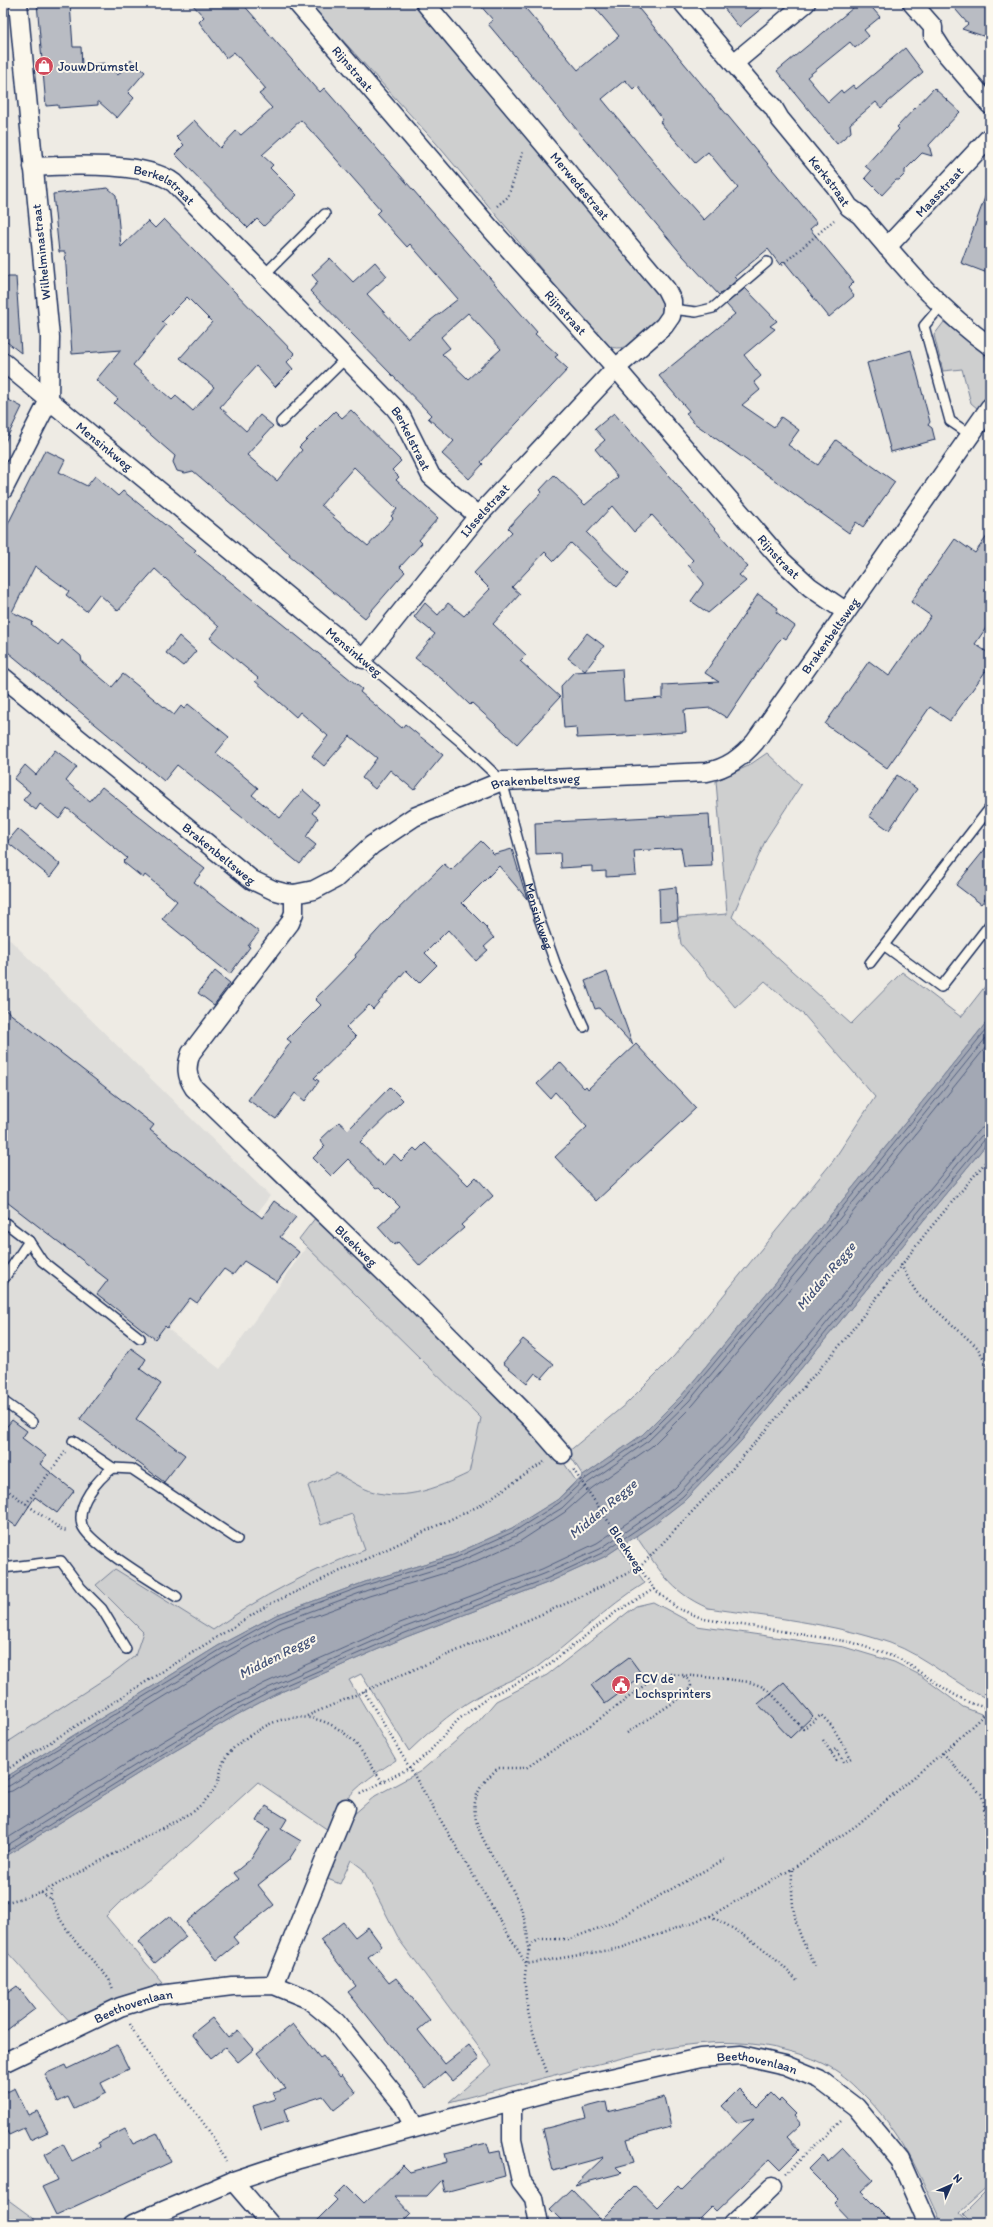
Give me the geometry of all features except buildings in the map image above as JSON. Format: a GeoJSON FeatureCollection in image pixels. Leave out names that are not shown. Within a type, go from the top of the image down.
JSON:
{"type":"FeatureCollection","features":[{"type":"Feature","properties":{"kind":"street","name":"Wilhelminastraat"},"geometry":{"type":"LineString","coordinates":[[3,490],[49,400],[50,337],[18,3]]}},
{"type":"Feature","properties":{"kind":"street","name":"Rijnstraat"},"geometry":{"type":"LineString","coordinates":[[297,3],[482,219],[616,368],[782,561],[810,587],[845,611]]}},
{"type":"Feature","properties":{"kind":"street","name":"Merwedestraat"},"geometry":{"type":"LineString","coordinates":[[425,3],[666,289],[672,301],[672,310]]}},
{"type":"Feature","properties":{"kind":"street","name":"Kerkstraat"},"geometry":{"type":"LineString","coordinates":[[683,3],[758,92],[773,107],[780,119],[836,187],[849,207],[860,215],[941,306],[990,346]]}},
{"type":"Feature","properties":{"kind":"street"},"geometry":{"type":"LineString","coordinates":[[734,63],[806,3]]}},
{"type":"Feature","properties":{"kind":"street"},"geometry":{"type":"LineString","coordinates":[[912,3],[933,27],[933,36],[942,49],[990,105]]}},
{"type":"Feature","properties":{"kind":"street","name":"Maasstraat"},"geometry":{"type":"LineString","coordinates":[[887,247],[990,137]]}},
{"type":"Feature","properties":{"kind":"street","name":"Berkelstraat"},"geometry":{"type":"LineString","coordinates":[[33,167],[95,165],[162,175],[174,183],[399,412],[431,476],[478,516]]}},
{"type":"Feature","properties":{"kind":"street"},"geometry":{"type":"LineString","coordinates":[[616,368],[664,326],[671,316],[672,310]]}},
{"type":"Feature","properties":{"kind":"street","name":"Mensinkweg"},"geometry":{"type":"LineString","coordinates":[[3,362],[363,659]]}},
{"type":"Feature","properties":{"kind":"street","name":"IJsselstraat"},"geometry":{"type":"LineString","coordinates":[[363,659],[478,516],[616,368]]}},
{"type":"Feature","properties":{"kind":"street","name":"Brakenbeltsweg"},"geometry":{"type":"LineString","coordinates":[[3,677],[252,880],[273,890],[294,894],[314,890],[335,879],[372,845],[414,817],[502,781],[707,772],[718,770],[730,764],[745,753],[755,742],[845,611],[990,407]]}},
{"type":"Feature","properties":{"kind":"street","name":"Bleekweg"},"geometry":{"type":"LineString","coordinates":[[294,894],[294,913],[290,923],[191,1053],[187,1070],[188,1079],[194,1088],[418,1305],[561,1451]]}},
{"type":"Feature","properties":{"kind":"street"},"geometry":{"type":"LineString","coordinates":[[274,1985],[346,1808]]}},
{"type":"Feature","properties":{"kind":"street","name":"Beethovenlaan"},"geometry":{"type":"LineString","coordinates":[[3,2063],[120,2007],[159,1995],[181,1991],[232,1986],[274,1985],[308,1999],[336,2022],[403,2105],[414,2127]]}},
{"type":"Feature","properties":{"kind":"street","name":"Beethovenlaan"},"geometry":{"type":"LineString","coordinates":[[133,2224],[233,2181],[299,2159],[414,2127],[553,2091],[700,2058],[741,2055],[785,2065],[819,2079],[856,2107],[900,2160],[928,2224]]}},
{"type":"Feature","properties":{"kind":"street"},"geometry":{"type":"LineString","coordinates":[[512,2101],[512,2140],[521,2181],[534,2198],[539,2224]]}},
{"type":"Feature","properties":{"kind":"street"},"geometry":{"type":"LineString","coordinates":[[233,2181],[270,2224]]}},
{"type":"Feature","properties":{"kind":"street"},"geometry":{"type":"LineString","coordinates":[[733,2224],[772,2187]]}},
{"type":"Feature","properties":{"kind":"lane"},"geometry":{"type":"LineString","coordinates":[[264,275],[325,214]]}},
{"type":"Feature","properties":{"kind":"lane"},"geometry":{"type":"LineString","coordinates":[[672,310],[696,312],[714,308],[767,262]]}},
{"type":"Feature","properties":{"kind":"lane"},"geometry":{"type":"LineString","coordinates":[[941,306],[924,326],[950,421],[971,435]]}},
{"type":"Feature","properties":{"kind":"lane"},"geometry":{"type":"LineString","coordinates":[[282,422],[346,358]]}},
{"type":"Feature","properties":{"kind":"lane","name":"Mensinkweg"},"geometry":{"type":"LineString","coordinates":[[363,659],[461,742],[502,781],[539,918],[557,968],[584,1027]]}},
{"type":"Feature","properties":{"kind":"lane"},"geometry":{"type":"LineString","coordinates":[[870,963],[885,946],[990,808]]}},
{"type":"Feature","properties":{"kind":"lane"},"geometry":{"type":"LineString","coordinates":[[885,946],[941,987],[990,924]]}},
{"type":"Feature","properties":{"kind":"lane"},"geometry":{"type":"LineString","coordinates":[[3,1221],[30,1241],[42,1261],[140,1338]]}},
{"type":"Feature","properties":{"kind":"lane"},"geometry":{"type":"LineString","coordinates":[[3,1280],[30,1241]]}},
{"type":"Feature","properties":{"kind":"lane"},"geometry":{"type":"LineString","coordinates":[[3,1401],[32,1422]]}},
{"type":"Feature","properties":{"kind":"lane"},"geometry":{"type":"LineString","coordinates":[[73,1441],[113,1468],[132,1470],[237,1539]]}},
{"type":"Feature","properties":{"kind":"lane"},"geometry":{"type":"LineString","coordinates":[[113,1468],[102,1476],[86,1500],[82,1512],[82,1524],[88,1535],[109,1552],[177,1597]]}},
{"type":"Feature","properties":{"kind":"lane"},"geometry":{"type":"LineString","coordinates":[[3,1568],[61,1561],[81,1588],[102,1609],[126,1649]]}},
{"type":"Feature","properties":{"kind":"path"},"geometry":{"type":"LineString","coordinates":[[482,219],[508,197],[524,150],[539,138]]}},
{"type":"Feature","properties":{"kind":"path"},"geometry":{"type":"LineString","coordinates":[[754,273],[776,271],[849,207]]}},
{"type":"Feature","properties":{"kind":"path"},"geometry":{"type":"LineString","coordinates":[[307,1716],[574,1600],[640,1567],[725,1477],[842,1343],[901,1265],[990,1157]]}},
{"type":"Feature","properties":{"kind":"path"},"geometry":{"type":"LineString","coordinates":[[901,1265],[916,1292],[976,1347],[990,1369]]}},
{"type":"Feature","properties":{"kind":"path"},"geometry":{"type":"LineString","coordinates":[[26,1504],[73,1441]]}},
{"type":"Feature","properties":{"kind":"path"},"geometry":{"type":"LineString","coordinates":[[3,1772],[268,1605],[479,1506],[561,1451]]}},
{"type":"Feature","properties":{"kind":"path","name":"Bleekweg"},"geometry":{"type":"LineString","coordinates":[[561,1451],[654,1589],[677,1608],[704,1619],[844,1641],[874,1648],[900,1659],[970,1703],[990,1709]]}},
{"type":"Feature","properties":{"kind":"path"},"geometry":{"type":"LineString","coordinates":[[3,1487],[62,1530],[88,1535]]}},
{"type":"Feature","properties":{"kind":"path"},"geometry":{"type":"LineString","coordinates":[[346,1808],[363,1791],[409,1768],[428,1753],[460,1719],[490,1696],[539,1672],[616,1612],[654,1589]]}},
{"type":"Feature","properties":{"kind":"path"},"geometry":{"type":"LineString","coordinates":[[528,1953],[526,1926],[520,1906],[482,1835],[474,1814],[477,1794],[483,1783],[498,1768],[526,1768],[604,1716],[650,1681],[671,1674],[726,1679],[761,1686],[770,1692],[803,1729],[821,1715],[832,1726],[850,1758],[844,1762],[836,1749],[831,1752]]}},
{"type":"Feature","properties":{"kind":"path"},"geometry":{"type":"LineString","coordinates":[[627,1733],[685,1695],[690,1686],[689,1680],[683,1676]]}},
{"type":"Feature","properties":{"kind":"path"},"geometry":{"type":"LineString","coordinates":[[364,1691],[526,1964]]}},
{"type":"Feature","properties":{"kind":"path"},"geometry":{"type":"LineString","coordinates":[[526,1964],[621,1948],[710,1916],[792,1869],[857,1825],[942,1753],[990,1709]]}},
{"type":"Feature","properties":{"kind":"path"},"geometry":{"type":"LineString","coordinates":[[3,1902],[41,1893],[194,1811],[208,1798],[217,1783],[220,1768],[227,1756],[245,1737],[269,1724],[294,1716],[307,1716],[326,1722],[348,1736],[356,1744],[382,1781]]}},
{"type":"Feature","properties":{"kind":"path"},"geometry":{"type":"LineString","coordinates":[[823,1740],[838,1763]]}},
{"type":"Feature","properties":{"kind":"path"},"geometry":{"type":"LineString","coordinates":[[942,1753],[981,1794],[984,1803],[987,1859],[990,1868]]}},
{"type":"Feature","properties":{"kind":"path"},"geometry":{"type":"LineString","coordinates":[[553,2091],[534,2038],[524,1983],[528,1953],[532,1944],[540,1939],[570,1939],[607,1925],[727,1858]]}},
{"type":"Feature","properties":{"kind":"path"},"geometry":{"type":"LineString","coordinates":[[792,1869],[792,1900],[796,1928],[816,1967]]}},
{"type":"Feature","properties":{"kind":"path"},"geometry":{"type":"LineString","coordinates":[[54,1886],[51,1892],[51,1899],[60,1919],[75,1941],[109,1979],[120,2007],[152,2059],[213,2136],[233,2181]]}},
{"type":"Feature","properties":{"kind":"path"},"geometry":{"type":"LineString","coordinates":[[41,1893],[51,1899]]}},
{"type":"Feature","properties":{"kind":"path"},"geometry":{"type":"LineString","coordinates":[[710,1916],[748,1937],[776,1958],[798,1982]]}},
{"type":"Feature","properties":{"kind":"path"},"geometry":{"type":"LineString","coordinates":[[772,2187],[856,2107]]}},
{"type":"Feature","properties":{"kind":"shaded area"},"geometry":{"type":"Polygon","coordinates":[[[309,3],[417,3],[659,293],[663,302],[661,317],[642,336],[628,346],[620,348],[604,344],[436,143],[309,3]]]}},
{"type":"Feature","properties":{"kind":"shaded area"},"geometry":{"type":"Polygon","coordinates":[[[944,322],[982,352],[990,364],[990,391],[978,409],[971,403],[962,369],[943,371],[934,335],[944,322]]]}},
{"type":"Feature","properties":{"kind":"shaded area"},"geometry":{"type":"Polygon","coordinates":[[[767,753],[801,785],[766,839],[732,917],[851,1024],[902,972],[961,1017],[990,980],[990,1018],[791,1264],[682,1395],[642,1435],[583,1476],[568,1452],[627,1403],[674,1356],[833,1161],[875,1097],[804,1015],[765,981],[736,1008],[681,944],[677,918],[727,914],[716,781],[748,766],[767,753]]]}},
{"type":"Feature","properties":{"kind":"shaded area"},"geometry":{"type":"Polygon","coordinates":[[[3,933],[270,1196],[234,1244],[225,1268],[197,1304],[191,1300],[168,1329],[220,1369],[307,1246],[529,1466],[3,1768],[3,933]]]}},
{"type":"Feature","properties":{"kind":"shaded area"},"geometry":{"type":"Polygon","coordinates":[[[990,1140],[990,1700],[965,1687],[916,1655],[890,1643],[846,1630],[708,1608],[695,1602],[674,1587],[658,1569],[636,1536],[685,1500],[741,1441],[990,1140]]]}},
{"type":"Feature","properties":{"kind":"shaded area"},"geometry":{"type":"Polygon","coordinates":[[[316,1217],[560,1457],[576,1481],[557,1500],[512,1528],[453,1555],[365,1582],[276,1615],[218,1646],[3,1779],[3,1743],[11,1740],[109,1676],[135,1656],[143,1632],[96,1585],[115,1569],[213,1630],[249,1606],[286,1585],[325,1566],[365,1550],[352,1514],[321,1525],[308,1486],[336,1473],[363,1488],[376,1493],[403,1495],[430,1489],[469,1473],[481,1418],[299,1239],[316,1217]]]}},
{"type":"Feature","properties":{"kind":"shaded area"},"geometry":{"type":"Polygon","coordinates":[[[619,1547],[645,1583],[617,1602],[537,1667],[466,1703],[409,1751],[361,1674],[349,1680],[396,1760],[374,1774],[356,1789],[341,1807],[328,1830],[258,1782],[165,1867],[119,1903],[106,1916],[163,1983],[119,1999],[72,2024],[8,1953],[3,1953],[3,1858],[163,1758],[272,1696],[406,1637],[547,1583],[604,1557],[619,1547]]]}},
{"type":"Feature","properties":{"kind":"shaded area"},"geometry":{"type":"Polygon","coordinates":[[[653,1602],[697,1626],[844,1647],[894,1662],[920,1675],[963,1707],[989,1717],[990,2185],[960,2212],[971,2224],[942,2224],[919,2174],[903,2144],[882,2115],[853,2084],[830,2067],[806,2056],[788,2051],[761,2045],[736,2043],[686,2045],[662,2049],[586,2067],[449,2102],[492,2065],[400,1941],[363,1869],[351,1860],[340,1884],[325,1878],[353,1815],[375,1796],[421,1771],[478,1722],[496,1701],[547,1675],[636,1606],[653,1602]]]}},
{"type":"Feature","properties":{"kind":"shaded area"},"geometry":{"type":"Polygon","coordinates":[[[990,2188],[990,2224],[974,2224],[964,2214],[990,2188]]]}},
{"type":"Feature","properties":{"kind":"shaded area"},"geometry":{"type":"Polygon","coordinates":[[[3,2196],[41,2224],[3,2224],[3,2196]]]}},
{"type":"Feature","properties":{"kind":"water","name":"Midden Regge"},"geometry":{"type":"Polygon","coordinates":[[[990,1018],[990,1140],[741,1441],[685,1500],[654,1524],[604,1557],[547,1583],[406,1637],[272,1696],[163,1758],[3,1858],[3,1779],[218,1646],[276,1615],[365,1582],[453,1555],[512,1528],[557,1500],[583,1476],[642,1435],[682,1395],[791,1264],[990,1018]]]}},
{"type":"Feature","properties":{"kind":"place","name":"JouwDrumstel"},"geometry":{"type":"Point","coordinates":[44,66]}},
{"type":"Feature","properties":{"kind":"place","name":"FCV de Lochsprinters"},"geometry":{"type":"Point","coordinates":[621,1685]}}]}
